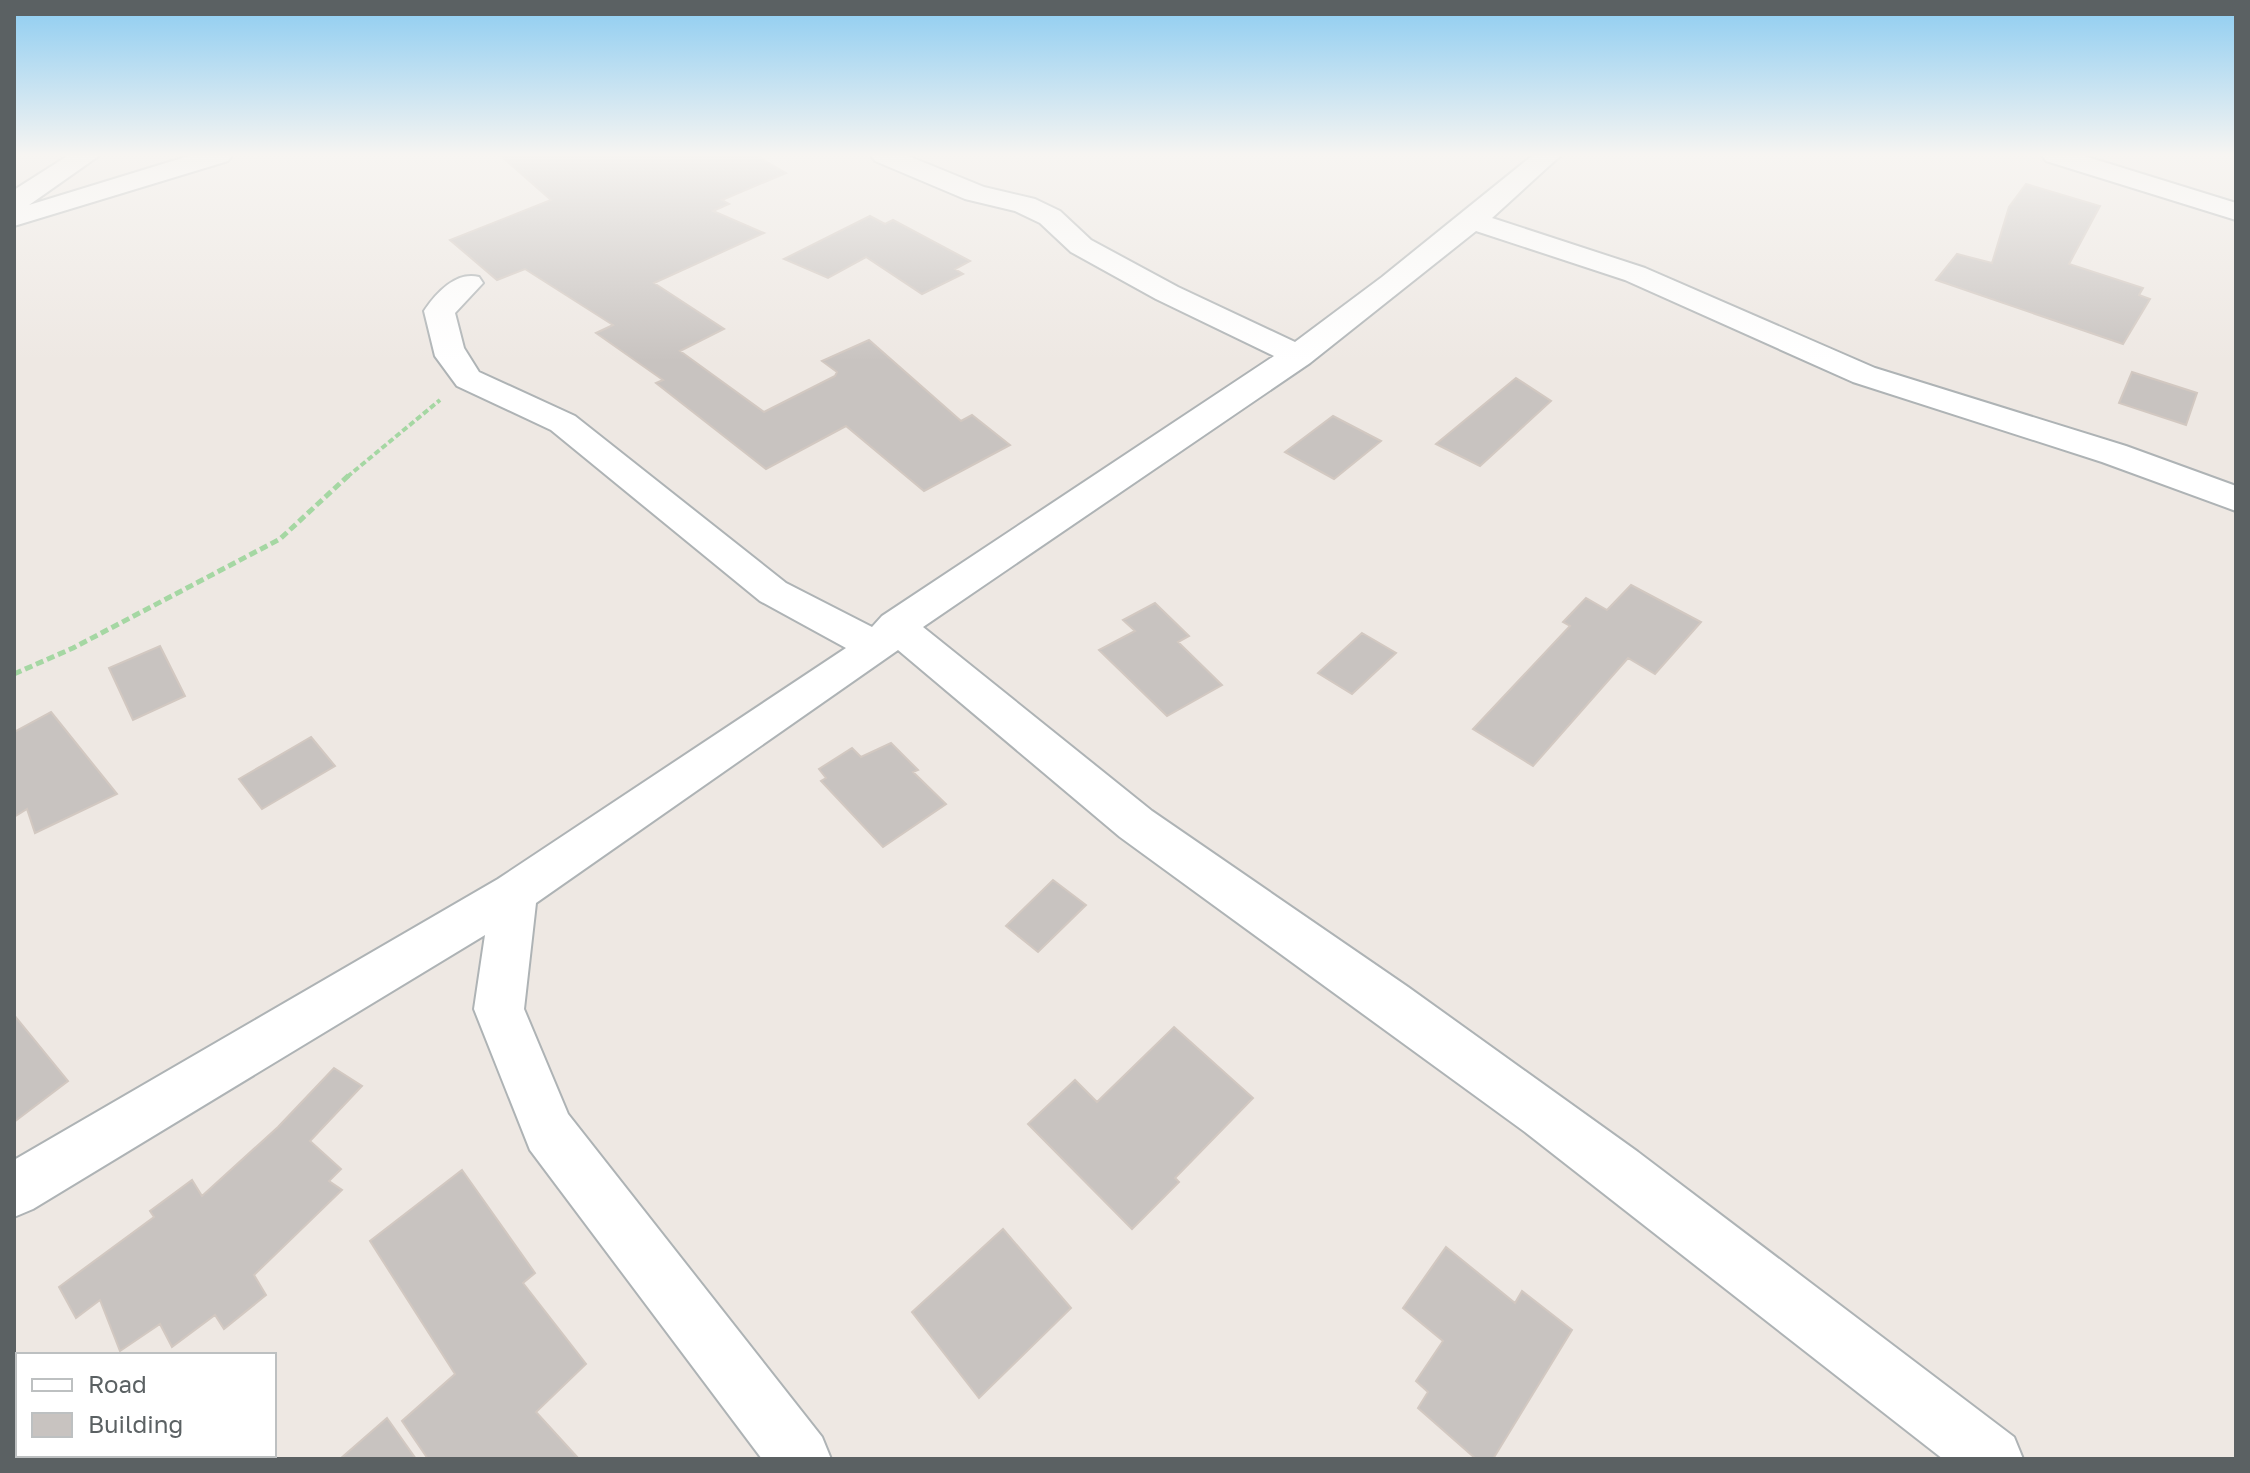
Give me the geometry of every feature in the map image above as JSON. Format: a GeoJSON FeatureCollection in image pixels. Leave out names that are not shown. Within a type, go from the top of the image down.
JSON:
{"type":"FeatureCollection","features":[{"type":"Feature","properties":{"kind":"street"},"geometry":{"type":"LineString","coordinates":[[1057,224],[1081,246],[1130,273],[1299,356]]}},
{"type":"Feature","properties":{"kind":"street"},"geometry":{"type":"LineString","coordinates":[[14,1190],[514,893],[1299,356],[1470,224]]}},
{"type":"Feature","properties":{"kind":"street"},"geometry":{"type":"LineString","coordinates":[[1482,224],[1635,274],[1864,375],[2114,454],[2236,499]]}},
{"type":"Feature","properties":{"kind":"street"},"geometry":{"type":"LineString","coordinates":[[468,283],[439,311],[446,346],[457,369],[468,379],[563,423],[773,592],[886,637],[1140,827],[1280,923],[1532,1106],[1865,1356],[1992,1459]]}},
{"type":"Feature","properties":{"kind":"street"},"geometry":{"type":"LineString","coordinates":[[514,893],[499,1009],[549,1132],[800,1459]]}},
{"type":"Feature","properties":{"kind":"path"},"geometry":{"type":"LineString","coordinates":[[14,674],[73,648],[280,539],[379,448],[468,379]]}},
{"type":"Feature","properties":{"kind":"building"},"geometry":{"type":"Polygon","coordinates":[[[491,224],[743,224],[764,233],[654,283],[724,329],[680,351],[764,412],[835,376],[837,372],[822,361],[869,340],[961,421],[972,415],[1010,445],[924,491],[846,426],[766,469],[656,383],[663,380],[596,333],[613,325],[525,269],[497,280],[450,240],[491,224]]]}},
{"type":"Feature","properties":{"kind":"building"},"geometry":{"type":"Polygon","coordinates":[[[855,224],[900,224],[970,261],[955,269],[963,274],[922,294],[866,257],[828,278],[784,259],[855,224]]]}},
{"type":"Feature","properties":{"kind":"building"},"geometry":{"type":"Polygon","coordinates":[[[2004,224],[2091,224],[2069,264],[2143,288],[2139,295],[2150,299],[2123,344],[1936,280],[1957,254],[1992,263],[2004,224]]]}},
{"type":"Feature","properties":{"kind":"building"},"geometry":{"type":"Polygon","coordinates":[[[2132,372],[2197,393],[2186,425],[2119,403],[2132,372]]]}},
{"type":"Feature","properties":{"kind":"building"},"geometry":{"type":"Polygon","coordinates":[[[1516,378],[1551,401],[1480,466],[1436,444],[1516,378]]]}},
{"type":"Feature","properties":{"kind":"building"},"geometry":{"type":"Polygon","coordinates":[[[1333,416],[1381,441],[1334,479],[1285,452],[1333,416]]]}},
{"type":"Feature","properties":{"kind":"building"},"geometry":{"type":"Polygon","coordinates":[[[1631,585],[1701,622],[1655,674],[1628,658],[1533,766],[1473,729],[1570,626],[1563,622],[1586,598],[1607,610],[1631,585]]]}},
{"type":"Feature","properties":{"kind":"building"},"geometry":{"type":"Polygon","coordinates":[[[1155,603],[1189,636],[1178,642],[1222,685],[1167,716],[1099,650],[1135,631],[1123,620],[1155,603]]]}},
{"type":"Feature","properties":{"kind":"building"},"geometry":{"type":"Polygon","coordinates":[[[1362,633],[1396,653],[1352,694],[1318,673],[1362,633]]]}},
{"type":"Feature","properties":{"kind":"building"},"geometry":{"type":"Polygon","coordinates":[[[160,646],[185,696],[133,720],[109,668],[160,646]]]}},
{"type":"Feature","properties":{"kind":"building"},"geometry":{"type":"Polygon","coordinates":[[[51,712],[117,794],[35,833],[27,809],[14,817],[14,732],[51,712]]]}},
{"type":"Feature","properties":{"kind":"building"},"geometry":{"type":"Polygon","coordinates":[[[311,737],[335,766],[262,809],[239,779],[311,737]]]}},
{"type":"Feature","properties":{"kind":"building"},"geometry":{"type":"Polygon","coordinates":[[[891,743],[918,770],[913,772],[946,804],[883,847],[821,781],[826,778],[819,769],[852,748],[861,757],[891,743]]]}},
{"type":"Feature","properties":{"kind":"building"},"geometry":{"type":"Polygon","coordinates":[[[1053,880],[1086,905],[1038,952],[1006,926],[1053,880]]]}},
{"type":"Feature","properties":{"kind":"building"},"geometry":{"type":"Polygon","coordinates":[[[14,1015],[68,1081],[14,1122],[14,1015]]]}},
{"type":"Feature","properties":{"kind":"building"},"geometry":{"type":"Polygon","coordinates":[[[1174,1027],[1253,1098],[1175,1178],[1179,1182],[1132,1229],[1028,1124],[1075,1080],[1097,1102],[1174,1027]]]}},
{"type":"Feature","properties":{"kind":"building"},"geometry":{"type":"Polygon","coordinates":[[[334,1068],[362,1086],[310,1141],[341,1169],[329,1181],[342,1190],[254,1275],[266,1295],[224,1329],[215,1315],[172,1347],[160,1324],[120,1351],[100,1300],[76,1318],[59,1287],[154,1217],[150,1211],[192,1180],[202,1196],[278,1127],[334,1068]]]}},
{"type":"Feature","properties":{"kind":"building"},"geometry":{"type":"Polygon","coordinates":[[[462,1170],[535,1273],[523,1283],[586,1364],[536,1412],[579,1459],[428,1459],[402,1421],[455,1374],[370,1241],[462,1170]]]}},
{"type":"Feature","properties":{"kind":"building"},"geometry":{"type":"Polygon","coordinates":[[[1003,1229],[1071,1308],[979,1398],[912,1312],[1003,1229]]]}},
{"type":"Feature","properties":{"kind":"building"},"geometry":{"type":"Polygon","coordinates":[[[1446,1247],[1515,1303],[1522,1291],[1572,1330],[1493,1459],[1476,1459],[1418,1408],[1428,1392],[1416,1381],[1443,1341],[1403,1308],[1446,1247]]]}},
{"type":"Feature","properties":{"kind":"building"},"geometry":{"type":"Polygon","coordinates":[[[387,1418],[416,1459],[340,1459],[387,1418]]]}}]}
